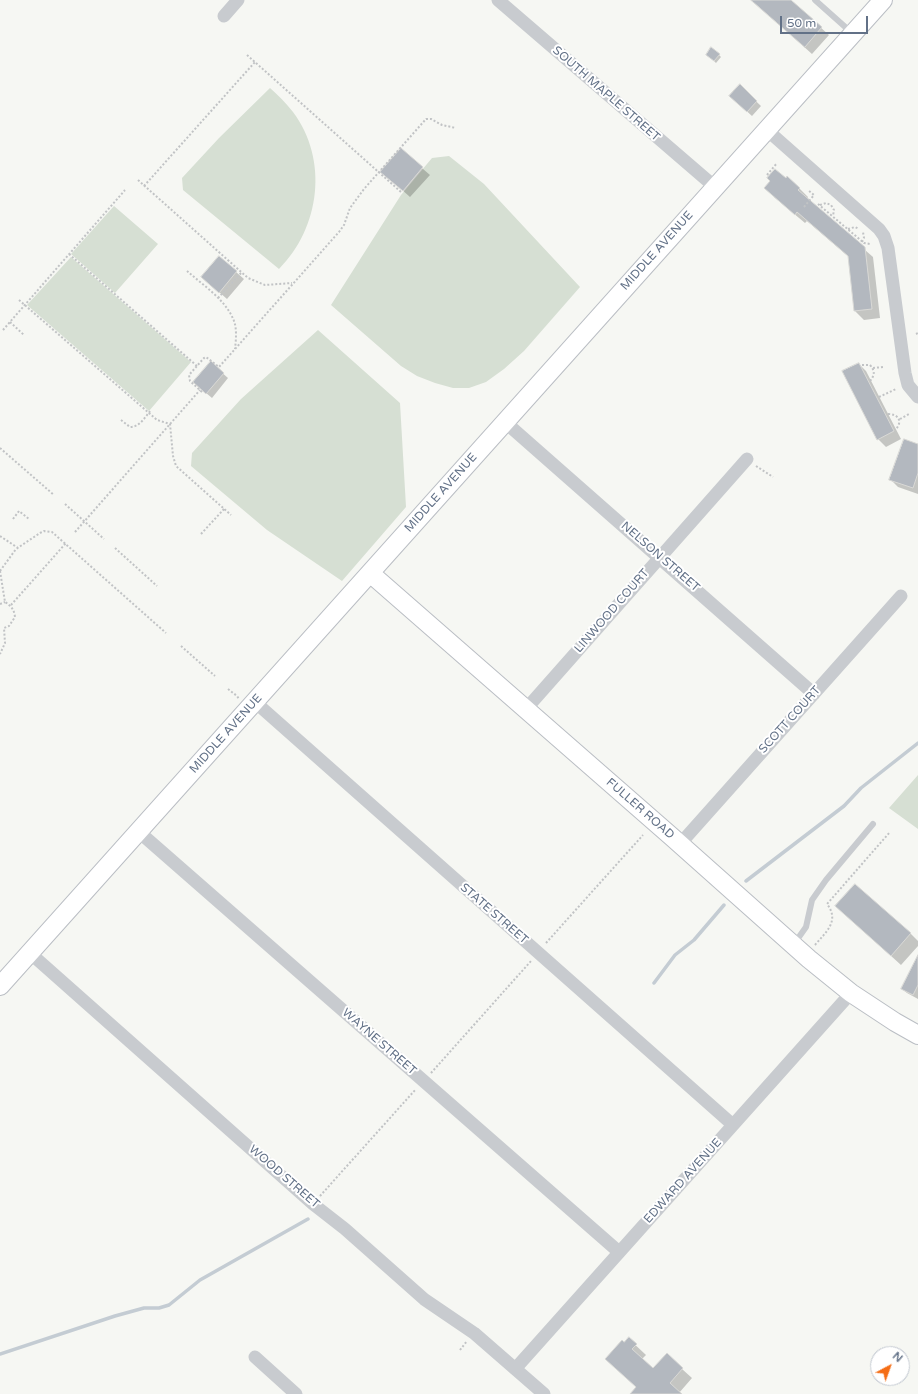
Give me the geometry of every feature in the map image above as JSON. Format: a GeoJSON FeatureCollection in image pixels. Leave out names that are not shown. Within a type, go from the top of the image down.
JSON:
{"type":"FeatureCollection","features":[{"type":"Feature","properties":{"kind":"street"},"geometry":{"type":"LineString","coordinates":[[224,16],[238,0]]}},
{"type":"Feature","properties":{"kind":"street","name":"SOUTH MAPLE STREET"},"geometry":{"type":"LineString","coordinates":[[498,0],[715,187]]}},
{"type":"Feature","properties":{"kind":"street","name":"MIDDLE AVENUE"},"geometry":{"type":"LineString","coordinates":[[0,986],[883,0]]}},
{"type":"Feature","properties":{"kind":"street"},"geometry":{"type":"LineString","coordinates":[[767,130],[879,229],[884,236],[888,248],[906,379],[908,385],[918,397]]}},
{"type":"Feature","properties":{"kind":"street","name":"NELSON STREET"},"geometry":{"type":"LineString","coordinates":[[505,422],[814,694]]}},
{"type":"Feature","properties":{"kind":"street","name":"LINWOOD COURT"},"geometry":{"type":"LineString","coordinates":[[526,709],[747,459]]}},
{"type":"Feature","properties":{"kind":"street","name":"FULLER ROAD"},"geometry":{"type":"LineString","coordinates":[[370,573],[680,844],[793,945],[851,993],[895,1022],[918,1035]]}},
{"type":"Feature","properties":{"kind":"street","name":"SCOTT COURT"},"geometry":{"type":"LineString","coordinates":[[680,844],[901,596]]}},
{"type":"Feature","properties":{"kind":"street","name":"STATE STREET"},"geometry":{"type":"LineString","coordinates":[[255,702],[733,1125]]}},
{"type":"Feature","properties":{"kind":"street","name":"WAYNE STREET"},"geometry":{"type":"LineString","coordinates":[[138,831],[619,1252]]}},
{"type":"Feature","properties":{"kind":"street","name":"WOOD STREET"},"geometry":{"type":"LineString","coordinates":[[30,953],[313,1204],[345,1230],[424,1300],[474,1334],[544,1394]]}},
{"type":"Feature","properties":{"kind":"street","name":"EDWARD AVENUE"},"geometry":{"type":"LineString","coordinates":[[515,1368],[851,993]]}},
{"type":"Feature","properties":{"kind":"street"},"geometry":{"type":"LineString","coordinates":[[255,1358],[296,1394]]}},
{"type":"Feature","properties":{"kind":"lane"},"geometry":{"type":"LineString","coordinates":[[815,0],[853,34]]}},
{"type":"Feature","properties":{"kind":"lane"},"geometry":{"type":"LineString","coordinates":[[793,945],[806,927],[812,900],[826,880],[874,824]]}},
{"type":"Feature","properties":{"kind":"path"},"geometry":{"type":"LineString","coordinates":[[247,55],[401,192]]}},
{"type":"Feature","properties":{"kind":"path"},"geometry":{"type":"LineString","coordinates":[[144,186],[255,62]]}},
{"type":"Feature","properties":{"kind":"path"},"geometry":{"type":"LineString","coordinates":[[75,532],[201,391],[189,378],[189,375],[206,357],[219,367],[339,232],[344,225],[350,208],[356,198],[426,119],[431,119],[442,125],[456,128]]}},
{"type":"Feature","properties":{"kind":"path"},"geometry":{"type":"LineString","coordinates":[[767,175],[777,163]]}},
{"type":"Feature","properties":{"kind":"path"},"geometry":{"type":"LineString","coordinates":[[138,180],[241,272],[252,280],[265,285],[293,283]]}},
{"type":"Feature","properties":{"kind":"path"},"geometry":{"type":"LineString","coordinates":[[3,330],[125,190]]}},
{"type":"Feature","properties":{"kind":"path"},"geometry":{"type":"LineString","coordinates":[[804,207],[814,195],[808,190]]}},
{"type":"Feature","properties":{"kind":"path"},"geometry":{"type":"LineString","coordinates":[[833,216],[834,210],[831,205],[826,203],[819,204],[862,242],[870,244]]}},
{"type":"Feature","properties":{"kind":"path"},"geometry":{"type":"LineString","coordinates":[[848,229],[855,228],[862,230],[864,235],[862,242]]}},
{"type":"Feature","properties":{"kind":"path"},"geometry":{"type":"LineString","coordinates":[[69,254],[197,366]]}},
{"type":"Feature","properties":{"kind":"path"},"geometry":{"type":"LineString","coordinates":[[188,271],[224,303],[234,321],[236,328],[235,349]]}},
{"type":"Feature","properties":{"kind":"path"},"geometry":{"type":"LineString","coordinates":[[218,298],[241,272]]}},
{"type":"Feature","properties":{"kind":"path"},"geometry":{"type":"LineString","coordinates":[[19,300],[157,420],[170,424]]}},
{"type":"Feature","properties":{"kind":"path"},"geometry":{"type":"LineString","coordinates":[[10,322],[24,335]]}},
{"type":"Feature","properties":{"kind":"path"},"geometry":{"type":"LineString","coordinates":[[862,365],[870,365],[873,368],[883,367]]}},
{"type":"Feature","properties":{"kind":"path"},"geometry":{"type":"LineString","coordinates":[[870,381],[874,373],[873,368]]}},
{"type":"Feature","properties":{"kind":"path"},"geometry":{"type":"LineString","coordinates":[[879,397],[898,388]]}},
{"type":"Feature","properties":{"kind":"path"},"geometry":{"type":"LineString","coordinates":[[121,420],[130,427],[138,426],[151,410]]}},
{"type":"Feature","properties":{"kind":"path"},"geometry":{"type":"LineString","coordinates":[[888,414],[897,416],[900,420]]}},
{"type":"Feature","properties":{"kind":"path"},"geometry":{"type":"LineString","coordinates":[[896,430],[900,420],[909,414]]}},
{"type":"Feature","properties":{"kind":"path"},"geometry":{"type":"LineString","coordinates":[[170,424],[173,456],[176,466],[231,515]]}},
{"type":"Feature","properties":{"kind":"path"},"geometry":{"type":"LineString","coordinates":[[0,448],[54,495]]}},
{"type":"Feature","properties":{"kind":"path"},"geometry":{"type":"LineString","coordinates":[[747,459],[773,476]]}},
{"type":"Feature","properties":{"kind":"path"},"geometry":{"type":"LineString","coordinates":[[65,504],[104,539]]}},
{"type":"Feature","properties":{"kind":"path"},"geometry":{"type":"LineString","coordinates":[[201,534],[224,509]]}},
{"type":"Feature","properties":{"kind":"path"},"geometry":{"type":"LineString","coordinates":[[13,519],[19,512],[29,519]]}},
{"type":"Feature","properties":{"kind":"path"},"geometry":{"type":"LineString","coordinates":[[5,602],[0,571],[16,549],[44,531],[52,532],[166,633]]}},
{"type":"Feature","properties":{"kind":"path"},"geometry":{"type":"LineString","coordinates":[[0,536],[18,548]]}},
{"type":"Feature","properties":{"kind":"path"},"geometry":{"type":"LineString","coordinates":[[11,605],[65,543]]}},
{"type":"Feature","properties":{"kind":"path"},"geometry":{"type":"LineString","coordinates":[[115,548],[157,586]]}},
{"type":"Feature","properties":{"kind":"path"},"geometry":{"type":"LineString","coordinates":[[0,604],[5,602],[11,605],[15,617],[9,626],[4,628],[5,643],[0,654]]}},
{"type":"Feature","properties":{"kind":"path"},"geometry":{"type":"LineString","coordinates":[[181,646],[215,676]]}},
{"type":"Feature","properties":{"kind":"path"},"geometry":{"type":"LineString","coordinates":[[814,945],[829,928],[832,922],[833,915],[827,904],[890,832]]}},
{"type":"Feature","properties":{"kind":"path"},"geometry":{"type":"LineString","coordinates":[[543,947],[643,835]]}},
{"type":"Feature","properties":{"kind":"path"},"geometry":{"type":"LineString","coordinates":[[429,1075],[533,959]]}},
{"type":"Feature","properties":{"kind":"path"},"geometry":{"type":"LineString","coordinates":[[319,1197],[418,1087]]}},
{"type":"Feature","properties":{"kind":"shaded area"},"geometry":{"type":"Polygon","coordinates":[[[270,88],[293,112],[304,131],[312,151],[315,172],[315,193],[311,214],[304,234],[293,252],[279,269],[183,190],[182,178],[219,138],[270,88]]]}},
{"type":"Feature","properties":{"kind":"shaded area"},"geometry":{"type":"Polygon","coordinates":[[[449,156],[484,184],[580,287],[524,351],[504,369],[486,382],[469,388],[453,388],[417,376],[401,366],[331,305],[401,195],[432,158],[449,156]]]}},
{"type":"Feature","properties":{"kind":"shaded area"},"geometry":{"type":"Polygon","coordinates":[[[114,206],[158,244],[115,293],[71,254],[114,206]]]}},
{"type":"Feature","properties":{"kind":"shaded area"},"geometry":{"type":"Polygon","coordinates":[[[71,257],[191,362],[149,411],[27,305],[71,257]]]}},
{"type":"Feature","properties":{"kind":"shaded area"},"geometry":{"type":"Polygon","coordinates":[[[318,330],[400,403],[406,507],[342,581],[267,530],[191,466],[192,453],[241,399],[318,330]]]}},
{"type":"Feature","properties":{"kind":"shaded area"},"geometry":{"type":"Polygon","coordinates":[[[918,775],[918,829],[889,808],[918,775]]]}},
{"type":"Feature","properties":{"kind":"building"},"geometry":{"type":"Polygon","coordinates":[[[751,0],[791,0],[822,27],[805,47],[751,0]]]}},
{"type":"Feature","properties":{"kind":"building"},"geometry":{"type":"Polygon","coordinates":[[[711,47],[720,54],[714,61],[706,55],[711,47]]]}},
{"type":"Feature","properties":{"kind":"building"},"geometry":{"type":"Polygon","coordinates":[[[740,84],[757,101],[747,112],[729,96],[740,84]]]}},
{"type":"Feature","properties":{"kind":"building"},"geometry":{"type":"Polygon","coordinates":[[[401,148],[423,167],[403,191],[380,172],[401,148]]]}},
{"type":"Feature","properties":{"kind":"building"},"geometry":{"type":"Polygon","coordinates":[[[775,169],[786,178],[787,176],[800,188],[798,190],[865,247],[872,309],[854,311],[848,256],[797,212],[795,215],[764,188],[770,181],[767,178],[775,169]]]}},
{"type":"Feature","properties":{"kind":"building"},"geometry":{"type":"Polygon","coordinates":[[[219,256],[237,271],[219,293],[201,277],[219,256]]]}},
{"type":"Feature","properties":{"kind":"building"},"geometry":{"type":"Polygon","coordinates":[[[211,361],[224,373],[206,394],[193,382],[211,361]]]}},
{"type":"Feature","properties":{"kind":"building"},"geometry":{"type":"Polygon","coordinates":[[[859,363],[894,431],[877,440],[842,371],[859,363]]]}},
{"type":"Feature","properties":{"kind":"building"},"geometry":{"type":"Polygon","coordinates":[[[904,439],[918,444],[918,473],[913,488],[889,480],[904,439]]]}},
{"type":"Feature","properties":{"kind":"building"},"geometry":{"type":"Polygon","coordinates":[[[855,884],[911,933],[891,956],[835,906],[855,884]]]}},
{"type":"Feature","properties":{"kind":"building"},"geometry":{"type":"Polygon","coordinates":[[[918,955],[918,985],[913,995],[901,989],[918,955]]]}},
{"type":"Feature","properties":{"kind":"building"},"geometry":{"type":"Polygon","coordinates":[[[629,1337],[637,1344],[632,1349],[653,1368],[667,1353],[683,1368],[670,1383],[682,1394],[630,1394],[636,1387],[605,1359],[622,1340],[624,1342],[629,1337]]]}},
{"type":"Feature","properties":{"kind":"waterway"},"geometry":{"type":"LineString","coordinates":[[746,881],[844,806],[861,788],[918,743]]}},
{"type":"Feature","properties":{"kind":"waterway"},"geometry":{"type":"LineString","coordinates":[[654,983],[675,955],[694,940],[724,905]]}},
{"type":"Feature","properties":{"kind":"waterway"},"geometry":{"type":"LineString","coordinates":[[0,1354],[115,1316],[144,1308],[159,1308],[169,1305],[200,1280],[308,1219]]}}]}
